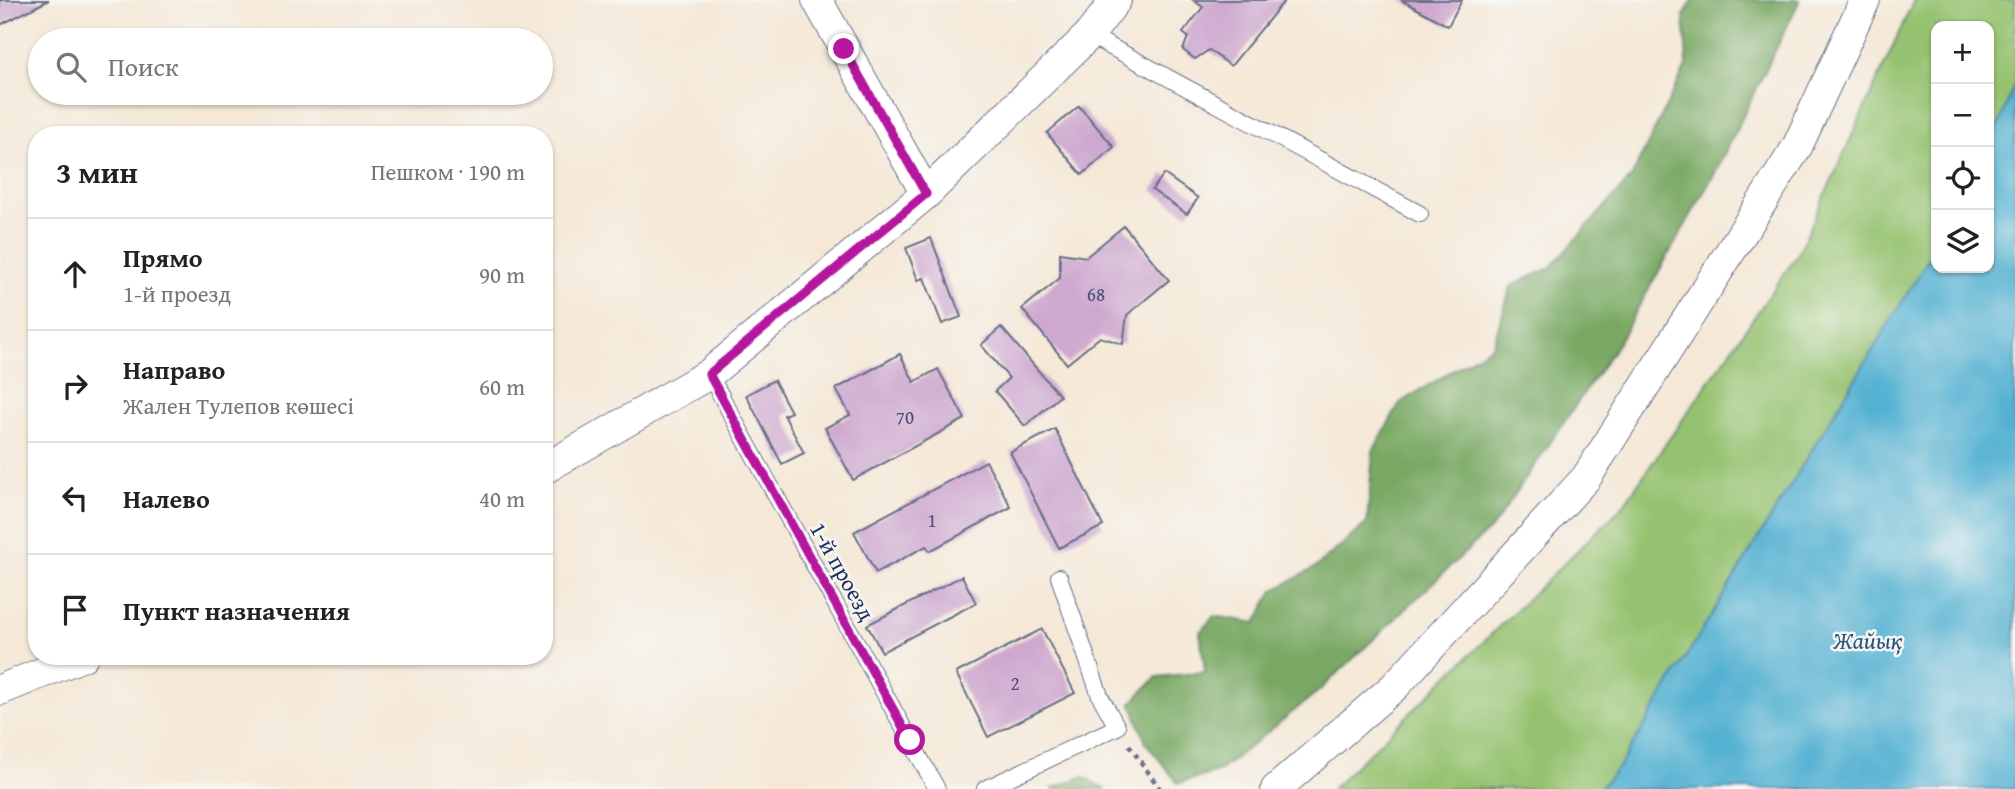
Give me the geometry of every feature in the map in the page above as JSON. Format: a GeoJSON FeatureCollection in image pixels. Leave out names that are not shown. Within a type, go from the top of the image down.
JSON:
{"type":"FeatureCollection","features":[{"type":"Feature","properties":{"kind":"street"},"geometry":{"type":"LineString","coordinates":[[817,0],[926,194]]}},
{"type":"Feature","properties":{"kind":"street"},"geometry":{"type":"LineString","coordinates":[[553,464],[709,374],[926,194],[1089,35],[1116,0]]}},
{"type":"Feature","properties":{"kind":"street"},"geometry":{"type":"LineString","coordinates":[[1276,789],[1394,687],[1586,478],[1797,148],[1865,0]]}},
{"type":"Feature","properties":{"kind":"street"},"geometry":{"type":"LineString","coordinates":[[0,690],[61,665]]}},
{"type":"Feature","properties":{"kind":"lane"},"geometry":{"type":"LineString","coordinates":[[1089,35],[1420,214]]}},
{"type":"Feature","properties":{"kind":"lane","name":"1-й проезд"},"geometry":{"type":"LineString","coordinates":[[709,374],[937,789]]}},
{"type":"Feature","properties":{"kind":"lane"},"geometry":{"type":"LineString","coordinates":[[985,789],[1117,727],[1100,696],[1059,577]]}},
{"type":"Feature","properties":{"kind":"path"},"geometry":{"type":"LineString","coordinates":[[1117,727],[1160,789]]}},
{"type":"Feature","properties":{"kind":"green space"},"geometry":{"type":"Polygon","coordinates":[[[1693,0],[1800,0],[1716,171],[1618,343],[1494,525],[1321,689],[1218,772],[1178,783],[1146,743],[1131,703],[1157,677],[1205,672],[1200,632],[1214,616],[1256,623],[1273,591],[1316,567],[1367,523],[1373,451],[1400,403],[1493,345],[1511,286],[1550,268],[1631,178],[1687,64],[1684,15],[1693,0]]]}},
{"type":"Feature","properties":{"kind":"green space"},"geometry":{"type":"Polygon","coordinates":[[[1914,0],[2015,0],[2015,83],[1994,137],[1994,21],[1931,21],[1931,254],[1619,767],[1599,789],[1332,789],[1621,508],[1798,254],[1914,0]]]}},
{"type":"Feature","properties":{"kind":"green space"},"geometry":{"type":"Polygon","coordinates":[[[1083,776],[1104,789],[1052,789],[1083,776]]]}},
{"type":"Feature","properties":{"kind":"water","name":"Жайық"},"geometry":{"type":"Polygon","coordinates":[[[2015,83],[2015,789],[1599,789],[1619,767],[1931,254],[1931,273],[1994,273],[1994,137],[2015,83]]]}},
{"type":"Feature","properties":{"kind":"building"},"geometry":{"type":"Polygon","coordinates":[[[0,0],[49,0],[0,25],[0,0]]]}},
{"type":"Feature","properties":{"kind":"building"},"geometry":{"type":"Polygon","coordinates":[[[1193,0],[1285,0],[1231,66],[1209,50],[1195,59],[1183,50],[1188,37],[1183,33],[1203,7],[1193,0]]]}},
{"type":"Feature","properties":{"kind":"building"},"geometry":{"type":"Polygon","coordinates":[[[1401,0],[1462,0],[1448,26],[1401,0]]]}},
{"type":"Feature","properties":{"kind":"building"},"geometry":{"type":"Polygon","coordinates":[[[1079,106],[1114,147],[1082,175],[1047,133],[1079,106]]]}},
{"type":"Feature","properties":{"kind":"building"},"geometry":{"type":"Polygon","coordinates":[[[1164,174],[1198,198],[1187,214],[1152,190],[1164,174]]]}},
{"type":"Feature","properties":{"kind":"building"},"geometry":{"type":"Polygon","coordinates":[[[1124,226],[1169,280],[1127,315],[1123,344],[1100,337],[1067,364],[1022,309],[1060,278],[1060,253],[1086,257],[1124,226]]]}},
{"type":"Feature","properties":{"kind":"building"},"geometry":{"type":"Polygon","coordinates":[[[931,238],[961,317],[942,324],[924,278],[918,280],[906,248],[931,238]]]}},
{"type":"Feature","properties":{"kind":"building"},"geometry":{"type":"Polygon","coordinates":[[[1001,327],[1060,396],[1025,426],[995,391],[1009,378],[981,345],[1001,327]]]}},
{"type":"Feature","properties":{"kind":"building"},"geometry":{"type":"Polygon","coordinates":[[[900,354],[914,382],[938,369],[965,419],[853,480],[825,428],[850,415],[836,389],[900,354]]]}},
{"type":"Feature","properties":{"kind":"building"},"geometry":{"type":"Polygon","coordinates":[[[774,380],[791,412],[784,415],[804,453],[782,464],[746,395],[774,380]]]}},
{"type":"Feature","properties":{"kind":"building"},"geometry":{"type":"Polygon","coordinates":[[[1055,429],[1103,526],[1059,548],[1010,452],[1055,429]]]}},
{"type":"Feature","properties":{"kind":"building"},"geometry":{"type":"Polygon","coordinates":[[[986,461],[1011,507],[930,551],[926,546],[876,573],[854,532],[986,461]]]}},
{"type":"Feature","properties":{"kind":"building"},"geometry":{"type":"Polygon","coordinates":[[[962,576],[976,603],[882,652],[867,625],[962,576]]]}},
{"type":"Feature","properties":{"kind":"building"},"geometry":{"type":"Polygon","coordinates":[[[1042,629],[1075,693],[988,737],[956,673],[1042,629]]]}},
{"type":"Feature","properties":{"kind":"route"},"geometry":{"type":"LineString","coordinates":[[844,49],[926,194],[709,374],[910,740]]}}]}
